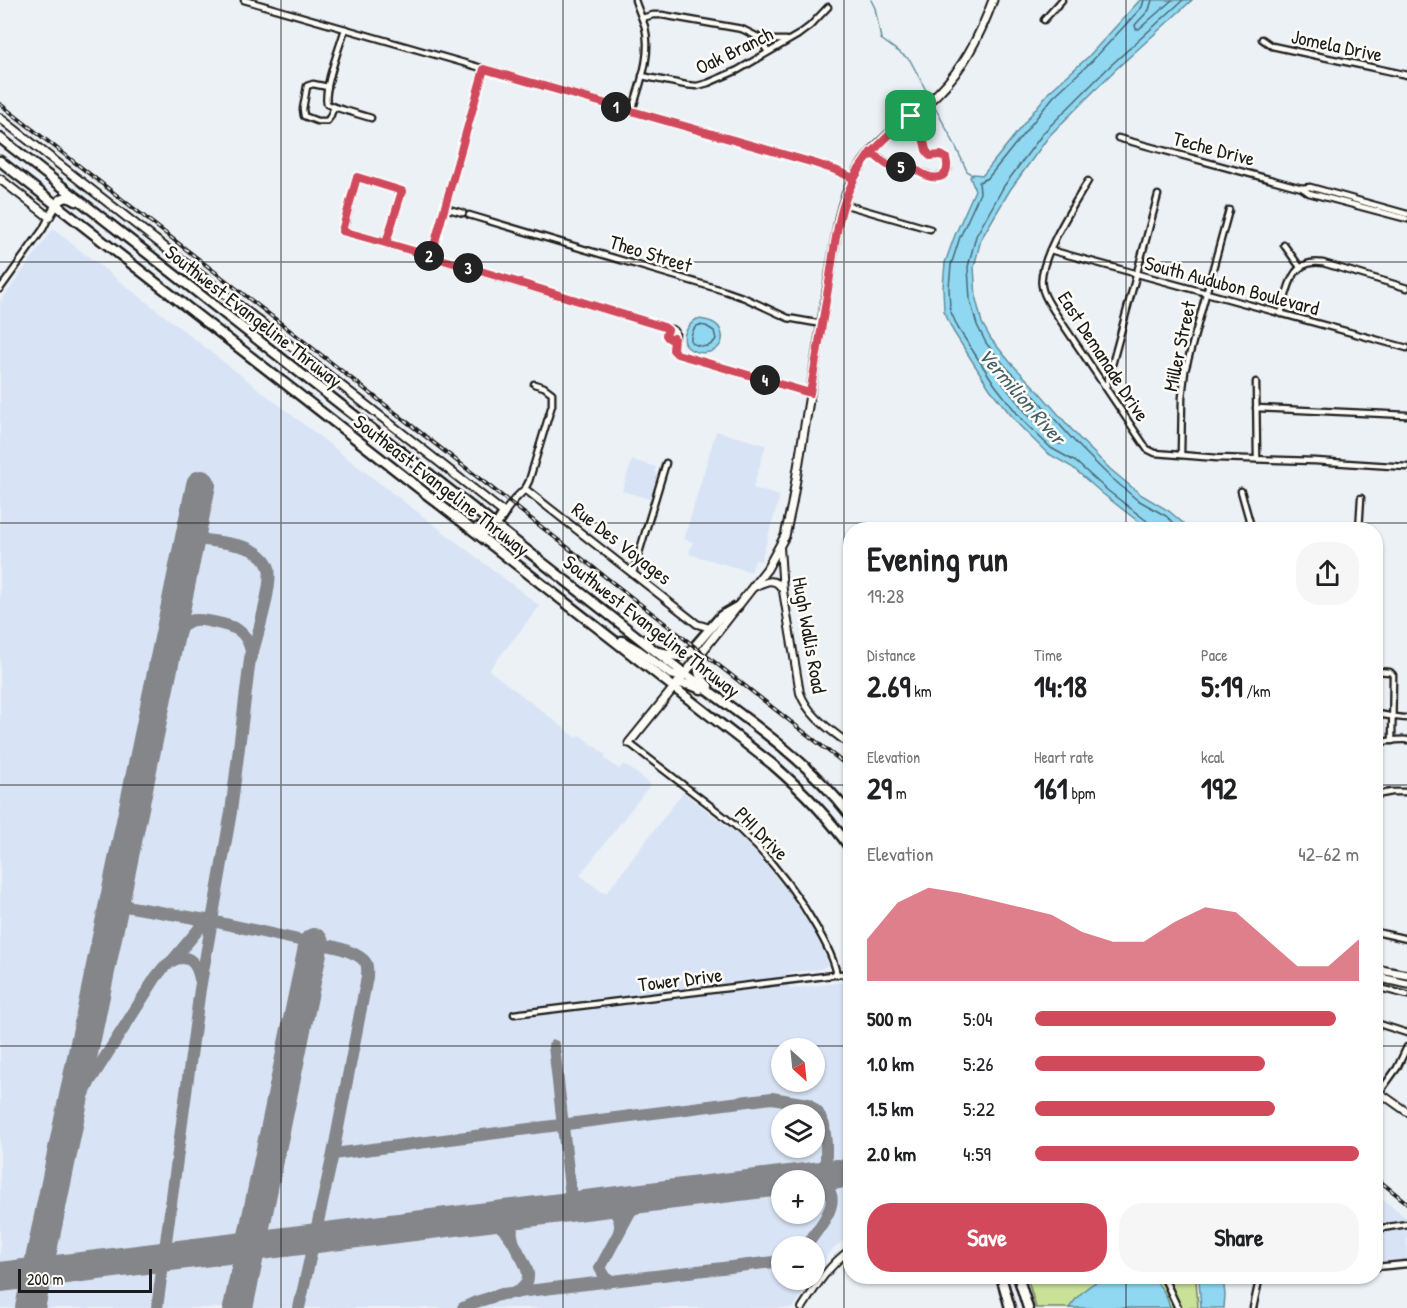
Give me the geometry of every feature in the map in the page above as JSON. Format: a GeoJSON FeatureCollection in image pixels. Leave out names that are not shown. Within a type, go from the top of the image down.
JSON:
{"type":"FeatureCollection","features":[{"type":"Feature","properties":{"kind":"highway","name":"Southwest Evangeline Thruway"},"geometry":{"type":"LineString","coordinates":[[0,138],[657,651],[680,680],[712,694],[803,764],[843,807]]}},
{"type":"Feature","properties":{"kind":"highway","name":"Southeast Evangeline Thruway"},"geometry":{"type":"LineString","coordinates":[[0,161],[593,624],[680,680],[799,788],[843,839]]}},
{"type":"Feature","properties":{"kind":"highway"},"geometry":{"type":"LineString","coordinates":[[56,205],[63,198],[68,197],[97,213]]}},
{"type":"Feature","properties":{"kind":"highway"},"geometry":{"type":"LineString","coordinates":[[480,513],[496,516],[504,513]]}},
{"type":"Feature","properties":{"kind":"highway"},"geometry":{"type":"LineString","coordinates":[[465,524],[486,532],[496,525],[504,513]]}},
{"type":"Feature","properties":{"kind":"highway"},"geometry":{"type":"LineString","coordinates":[[657,651],[677,656],[689,653],[721,616],[737,607]]}},
{"type":"Feature","properties":{"kind":"highway"},"geometry":{"type":"LineString","coordinates":[[593,624],[639,651],[680,680]]}},
{"type":"Feature","properties":{"kind":"highway"},"geometry":{"type":"LineString","coordinates":[[700,655],[699,674],[705,684],[732,709]]}},
{"type":"Feature","properties":{"kind":"highway"},"geometry":{"type":"LineString","coordinates":[[1003,1284],[1010,1308]]}},
{"type":"Feature","properties":{"kind":"highway"},"geometry":{"type":"LineString","coordinates":[[1020,1284],[1028,1308]]}},
{"type":"Feature","properties":{"kind":"main road"},"geometry":{"type":"LineString","coordinates":[[629,743],[767,569],[780,547],[788,524],[839,218],[853,178],[871,152],[924,106],[951,78],[972,47],[993,0]]}},
{"type":"Feature","properties":{"kind":"main road"},"geometry":{"type":"LineString","coordinates":[[0,118],[504,513]]}},
{"type":"Feature","properties":{"kind":"main road"},"geometry":{"type":"LineString","coordinates":[[0,179],[49,217],[56,205]]}},
{"type":"Feature","properties":{"kind":"main road"},"geometry":{"type":"LineString","coordinates":[[1383,970],[1407,975]]}},
{"type":"Feature","properties":{"kind":"main road"},"geometry":{"type":"LineString","coordinates":[[1383,979],[1407,984]]}},
{"type":"Feature","properties":{"kind":"street"},"geometry":{"type":"LineString","coordinates":[[244,0],[825,167],[853,178]]}},
{"type":"Feature","properties":{"kind":"street"},"geometry":{"type":"LineString","coordinates":[[632,111],[647,51],[645,29],[635,0]]}},
{"type":"Feature","properties":{"kind":"street"},"geometry":{"type":"LineString","coordinates":[[1044,20],[1062,0]]}},
{"type":"Feature","properties":{"kind":"street","name":"Oak Branch"},"geometry":{"type":"LineString","coordinates":[[642,76],[686,86],[702,85],[738,70],[789,40],[810,26],[828,7]]}},
{"type":"Feature","properties":{"kind":"street"},"geometry":{"type":"LineString","coordinates":[[642,18],[662,15],[742,29],[766,40],[789,40]]}},
{"type":"Feature","properties":{"kind":"street"},"geometry":{"type":"LineString","coordinates":[[345,29],[328,87],[327,104],[371,118]]}},
{"type":"Feature","properties":{"kind":"street"},"geometry":{"type":"LineString","coordinates":[[758,37],[768,52]]}},
{"type":"Feature","properties":{"kind":"street","name":"Jomela Drive"},"geometry":{"type":"LineString","coordinates":[[1262,39],[1272,46],[1407,75]]}},
{"type":"Feature","properties":{"kind":"street"},"geometry":{"type":"LineString","coordinates":[[431,256],[484,69]]}},
{"type":"Feature","properties":{"kind":"street"},"geometry":{"type":"LineString","coordinates":[[328,87],[313,84],[308,86],[303,109],[304,116],[317,121],[327,121],[334,107]]}},
{"type":"Feature","properties":{"kind":"street"},"geometry":{"type":"LineString","coordinates":[[871,152],[892,167],[910,166],[933,177],[946,174],[948,169],[946,158],[941,155],[930,156],[922,133],[911,116]]}},
{"type":"Feature","properties":{"kind":"street","name":"Teche Drive"},"geometry":{"type":"LineString","coordinates":[[1118,138],[1302,188],[1311,187],[1407,219]]}},
{"type":"Feature","properties":{"kind":"street"},"geometry":{"type":"LineString","coordinates":[[386,243],[402,191],[357,177],[342,231],[664,327],[668,330],[667,337],[674,338],[673,350],[677,354],[810,393]]}},
{"type":"Feature","properties":{"kind":"street","name":"East Demanade Drive"},"geometry":{"type":"LineString","coordinates":[[1088,181],[1050,250],[1041,278],[1042,288],[1054,311],[1147,449],[1155,453],[1217,458],[1407,467]]}},
{"type":"Feature","properties":{"kind":"street"},"geometry":{"type":"LineString","coordinates":[[1106,387],[1158,195]]}},
{"type":"Feature","properties":{"kind":"street"},"geometry":{"type":"LineString","coordinates":[[843,204],[930,229]]}},
{"type":"Feature","properties":{"kind":"street"},"geometry":{"type":"LineString","coordinates":[[445,208],[463,213]]}},
{"type":"Feature","properties":{"kind":"street","name":"Teche Drive"},"geometry":{"type":"LineString","coordinates":[[1381,209],[1407,214]]}},
{"type":"Feature","properties":{"kind":"street","name":"Miller Street"},"geometry":{"type":"LineString","coordinates":[[1181,455],[1185,370],[1229,210]]}},
{"type":"Feature","properties":{"kind":"street","name":"Theo Street"},"geometry":{"type":"LineString","coordinates":[[469,215],[725,291],[788,318],[822,324]]}},
{"type":"Feature","properties":{"kind":"street"},"geometry":{"type":"LineString","coordinates":[[0,289],[49,217]]}},
{"type":"Feature","properties":{"kind":"street"},"geometry":{"type":"LineString","coordinates":[[1284,246],[1300,267]]}},
{"type":"Feature","properties":{"kind":"street","name":"South Audubon Boulevard"},"geometry":{"type":"LineString","coordinates":[[1050,250],[1407,348]]}},
{"type":"Feature","properties":{"kind":"street"},"geometry":{"type":"LineString","coordinates":[[1281,314],[1290,281],[1300,267],[1307,264],[1320,262],[1407,288]]}},
{"type":"Feature","properties":{"kind":"street"},"geometry":{"type":"LineString","coordinates":[[1256,382],[1257,459]]}},
{"type":"Feature","properties":{"kind":"street"},"geometry":{"type":"LineString","coordinates":[[504,513],[529,481],[552,405],[552,393],[534,384]]}},
{"type":"Feature","properties":{"kind":"street"},"geometry":{"type":"LineString","coordinates":[[1256,408],[1407,415]]}},
{"type":"Feature","properties":{"kind":"street"},"geometry":{"type":"LineString","coordinates":[[633,573],[666,463]]}},
{"type":"Feature","properties":{"kind":"street","name":"Rue Des Voyages"},"geometry":{"type":"LineString","coordinates":[[525,489],[697,624]]}},
{"type":"Feature","properties":{"kind":"street"},"geometry":{"type":"LineString","coordinates":[[1241,491],[1250,522]]}},
{"type":"Feature","properties":{"kind":"street"},"geometry":{"type":"LineString","coordinates":[[1360,522],[1361,498]]}},
{"type":"Feature","properties":{"kind":"street","name":"Hugh Wallis Road"},"geometry":{"type":"LineString","coordinates":[[780,547],[783,591],[796,679],[801,697],[808,710],[843,739]]}},
{"type":"Feature","properties":{"kind":"street"},"geometry":{"type":"LineString","coordinates":[[752,588],[772,581],[778,584],[783,591]]}},
{"type":"Feature","properties":{"kind":"street"},"geometry":{"type":"LineString","coordinates":[[697,624],[710,628]]}},
{"type":"Feature","properties":{"kind":"street"},"geometry":{"type":"LineString","coordinates":[[697,624],[703,636]]}},
{"type":"Feature","properties":{"kind":"street"},"geometry":{"type":"LineString","coordinates":[[1383,672],[1390,672],[1393,675],[1392,741]]}},
{"type":"Feature","properties":{"kind":"street"},"geometry":{"type":"LineString","coordinates":[[1383,715],[1407,718]]}},
{"type":"Feature","properties":{"kind":"street"},"geometry":{"type":"LineString","coordinates":[[1383,742],[1407,740]]}},
{"type":"Feature","properties":{"kind":"street","name":"PHI Drive"},"geometry":{"type":"LineString","coordinates":[[629,743],[732,823],[774,864],[821,934],[837,975]]}},
{"type":"Feature","properties":{"kind":"street"},"geometry":{"type":"LineString","coordinates":[[1383,794],[1407,792]]}},
{"type":"Feature","properties":{"kind":"street"},"geometry":{"type":"LineString","coordinates":[[1383,934],[1407,939]]}},
{"type":"Feature","properties":{"kind":"street","name":"Tower Drive"},"geometry":{"type":"LineString","coordinates":[[513,1014],[843,974]]}},
{"type":"Feature","properties":{"kind":"street"},"geometry":{"type":"LineString","coordinates":[[1383,989],[1407,995]]}},
{"type":"Feature","properties":{"kind":"street"},"geometry":{"type":"LineString","coordinates":[[1383,1025],[1407,1033]]}},
{"type":"Feature","properties":{"kind":"street"},"geometry":{"type":"LineString","coordinates":[[1383,1084],[1397,1068],[1407,1047]]}},
{"type":"Feature","properties":{"kind":"street"},"geometry":{"type":"LineString","coordinates":[[1383,1095],[1407,1112]]}},
{"type":"Feature","properties":{"kind":"street"},"geometry":{"type":"LineString","coordinates":[[1383,1228],[1407,1224]]}},
{"type":"Feature","properties":{"kind":"street"},"geometry":{"type":"LineString","coordinates":[[802,1308],[827,1272],[843,1256]]}},
{"type":"Feature","properties":{"kind":"street"},"geometry":{"type":"LineString","coordinates":[[1383,1266],[1407,1264]]}},
{"type":"Feature","properties":{"kind":"street"},"geometry":{"type":"LineString","coordinates":[[1167,1284],[1178,1308]]}},
{"type":"Feature","properties":{"kind":"street"},"geometry":{"type":"LineString","coordinates":[[1253,1308],[1258,1284]]}},
{"type":"Feature","properties":{"kind":"shaded area"},"geometry":{"type":"Polygon","coordinates":[[[53,229],[540,606],[489,670],[577,738],[580,735],[606,755],[604,758],[619,769],[624,764],[651,784],[580,875],[602,892],[607,892],[683,792],[738,835],[787,890],[811,927],[828,964],[820,969],[788,973],[790,989],[843,982],[843,1240],[825,1259],[825,1236],[771,1236],[771,1290],[805,1290],[793,1308],[0,1308],[0,302],[53,229]]]}},
{"type":"Feature","properties":{"kind":"shaded area"},"geometry":{"type":"Polygon","coordinates":[[[716,431],[766,445],[753,488],[780,496],[761,561],[755,560],[751,572],[689,554],[693,542],[684,539],[716,431]]]}},
{"type":"Feature","properties":{"kind":"shaded area"},"geometry":{"type":"Polygon","coordinates":[[[632,460],[656,467],[658,481],[653,500],[622,491],[632,460]]]}},
{"type":"Feature","properties":{"kind":"shaded area"},"geometry":{"type":"Polygon","coordinates":[[[1383,1199],[1407,1218],[1407,1268],[1383,1270],[1383,1199]]]}},
{"type":"Feature","properties":{"kind":"green space"},"geometry":{"type":"Polygon","coordinates":[[[1029,1284],[1196,1284],[1198,1308],[1036,1308],[1029,1284]]]}},
{"type":"Feature","properties":{"kind":"water","name":"Vermilion River"},"geometry":{"type":"Polygon","coordinates":[[[1140,0],[1192,0],[1115,70],[1049,136],[1010,190],[981,239],[974,267],[976,299],[982,323],[991,339],[1079,438],[1110,469],[1140,494],[1169,511],[1182,522],[1139,522],[1072,467],[1047,453],[1019,425],[990,389],[953,331],[944,311],[945,263],[975,190],[970,177],[973,174],[983,175],[1049,92],[1088,57],[1140,0]]]}},
{"type":"Feature","properties":{"kind":"water"},"geometry":{"type":"Polygon","coordinates":[[[697,319],[714,323],[721,331],[722,340],[712,351],[696,352],[685,342],[686,331],[697,319]]]}},
{"type":"Feature","properties":{"kind":"water"},"geometry":{"type":"Polygon","coordinates":[[[1092,1284],[1159,1284],[1170,1308],[1069,1308],[1092,1284]]]}},
{"type":"Feature","properties":{"kind":"water"},"geometry":{"type":"Polygon","coordinates":[[[1199,1284],[1224,1284],[1224,1308],[1201,1308],[1199,1284]]]}},
{"type":"Feature","properties":{"kind":"waterway"},"geometry":{"type":"LineString","coordinates":[[871,0],[875,8],[881,39],[910,60],[930,98]]}},
{"type":"Feature","properties":{"kind":"waterway"},"geometry":{"type":"LineString","coordinates":[[932,102],[967,171],[973,176]]}},
{"type":"Feature","properties":{"kind":"taxiway"},"geometry":{"type":"LineString","coordinates":[[190,538],[228,543],[253,550],[268,565],[270,576],[267,598],[252,655]]}},
{"type":"Feature","properties":{"kind":"taxiway"},"geometry":{"type":"LineString","coordinates":[[157,1308],[200,989],[231,812],[251,651],[246,638],[238,630],[227,625],[202,620],[187,623],[178,629],[169,640]]}},
{"type":"Feature","properties":{"kind":"taxiway"},"geometry":{"type":"LineString","coordinates":[[114,904],[212,921],[312,943]]}},
{"type":"Feature","properties":{"kind":"taxiway"},"geometry":{"type":"LineString","coordinates":[[61,1162],[75,1115],[90,1081],[156,977],[203,924],[212,921]]}},
{"type":"Feature","properties":{"kind":"taxiway"},"geometry":{"type":"LineString","coordinates":[[299,1308],[333,1154],[367,977],[366,963],[363,959],[326,945],[315,947],[312,950],[305,941]]}},
{"type":"Feature","properties":{"kind":"taxiway"},"geometry":{"type":"LineString","coordinates":[[172,961],[188,959],[194,964],[200,979]]}},
{"type":"Feature","properties":{"kind":"taxiway"},"geometry":{"type":"LineString","coordinates":[[554,1046],[572,1206]]}},
{"type":"Feature","properties":{"kind":"taxiway"},"geometry":{"type":"LineString","coordinates":[[333,1154],[772,1098],[808,1104],[818,1113],[824,1125],[826,1164],[816,1176],[829,1190],[832,1201],[827,1215],[813,1236]]}},
{"type":"Feature","properties":{"kind":"taxiway"},"geometry":{"type":"LineString","coordinates":[[612,1281],[606,1278],[600,1268],[630,1212],[640,1202],[650,1197]]}},
{"type":"Feature","properties":{"kind":"taxiway"},"geometry":{"type":"LineString","coordinates":[[599,1203],[614,1210],[620,1224],[619,1232]]}},
{"type":"Feature","properties":{"kind":"taxiway"},"geometry":{"type":"LineString","coordinates":[[513,1240],[514,1224],[526,1212]]}},
{"type":"Feature","properties":{"kind":"taxiway"},"geometry":{"type":"LineString","coordinates":[[478,1218],[495,1223],[503,1229],[511,1238],[525,1264],[528,1279],[522,1289],[516,1293]]}},
{"type":"Feature","properties":{"kind":"taxiway"},"geometry":{"type":"LineString","coordinates":[[463,1308],[502,1294],[771,1262]]}},
{"type":"Feature","properties":{"kind":"runway"},"geometry":{"type":"LineString","coordinates":[[30,1308],[201,485]]}},
{"type":"Feature","properties":{"kind":"runway"},"geometry":{"type":"LineString","coordinates":[[238,1308],[314,943]]}},
{"type":"Feature","properties":{"kind":"runway"},"geometry":{"type":"LineString","coordinates":[[0,1277],[838,1174]]}},
{"type":"Feature","properties":{"kind":"railway"},"geometry":{"type":"LineString","coordinates":[[0,104],[843,763]]}},
{"type":"Feature","properties":{"kind":"railway"},"geometry":{"type":"LineString","coordinates":[[1383,1184],[1407,1203]]}},
{"type":"Feature","properties":{"kind":"route"},"geometry":{"type":"LineString","coordinates":[[911,116],[871,152],[862,164],[853,178],[814,163],[484,69],[431,256],[386,243],[402,191],[357,177],[342,231],[664,327],[668,330],[666,335],[668,338],[674,338],[673,350],[677,354],[810,393],[839,218],[850,185],[862,164],[871,152],[892,167],[910,166],[933,177],[942,176],[947,172],[946,158],[941,155],[930,156],[919,126],[911,116]]}}]}
